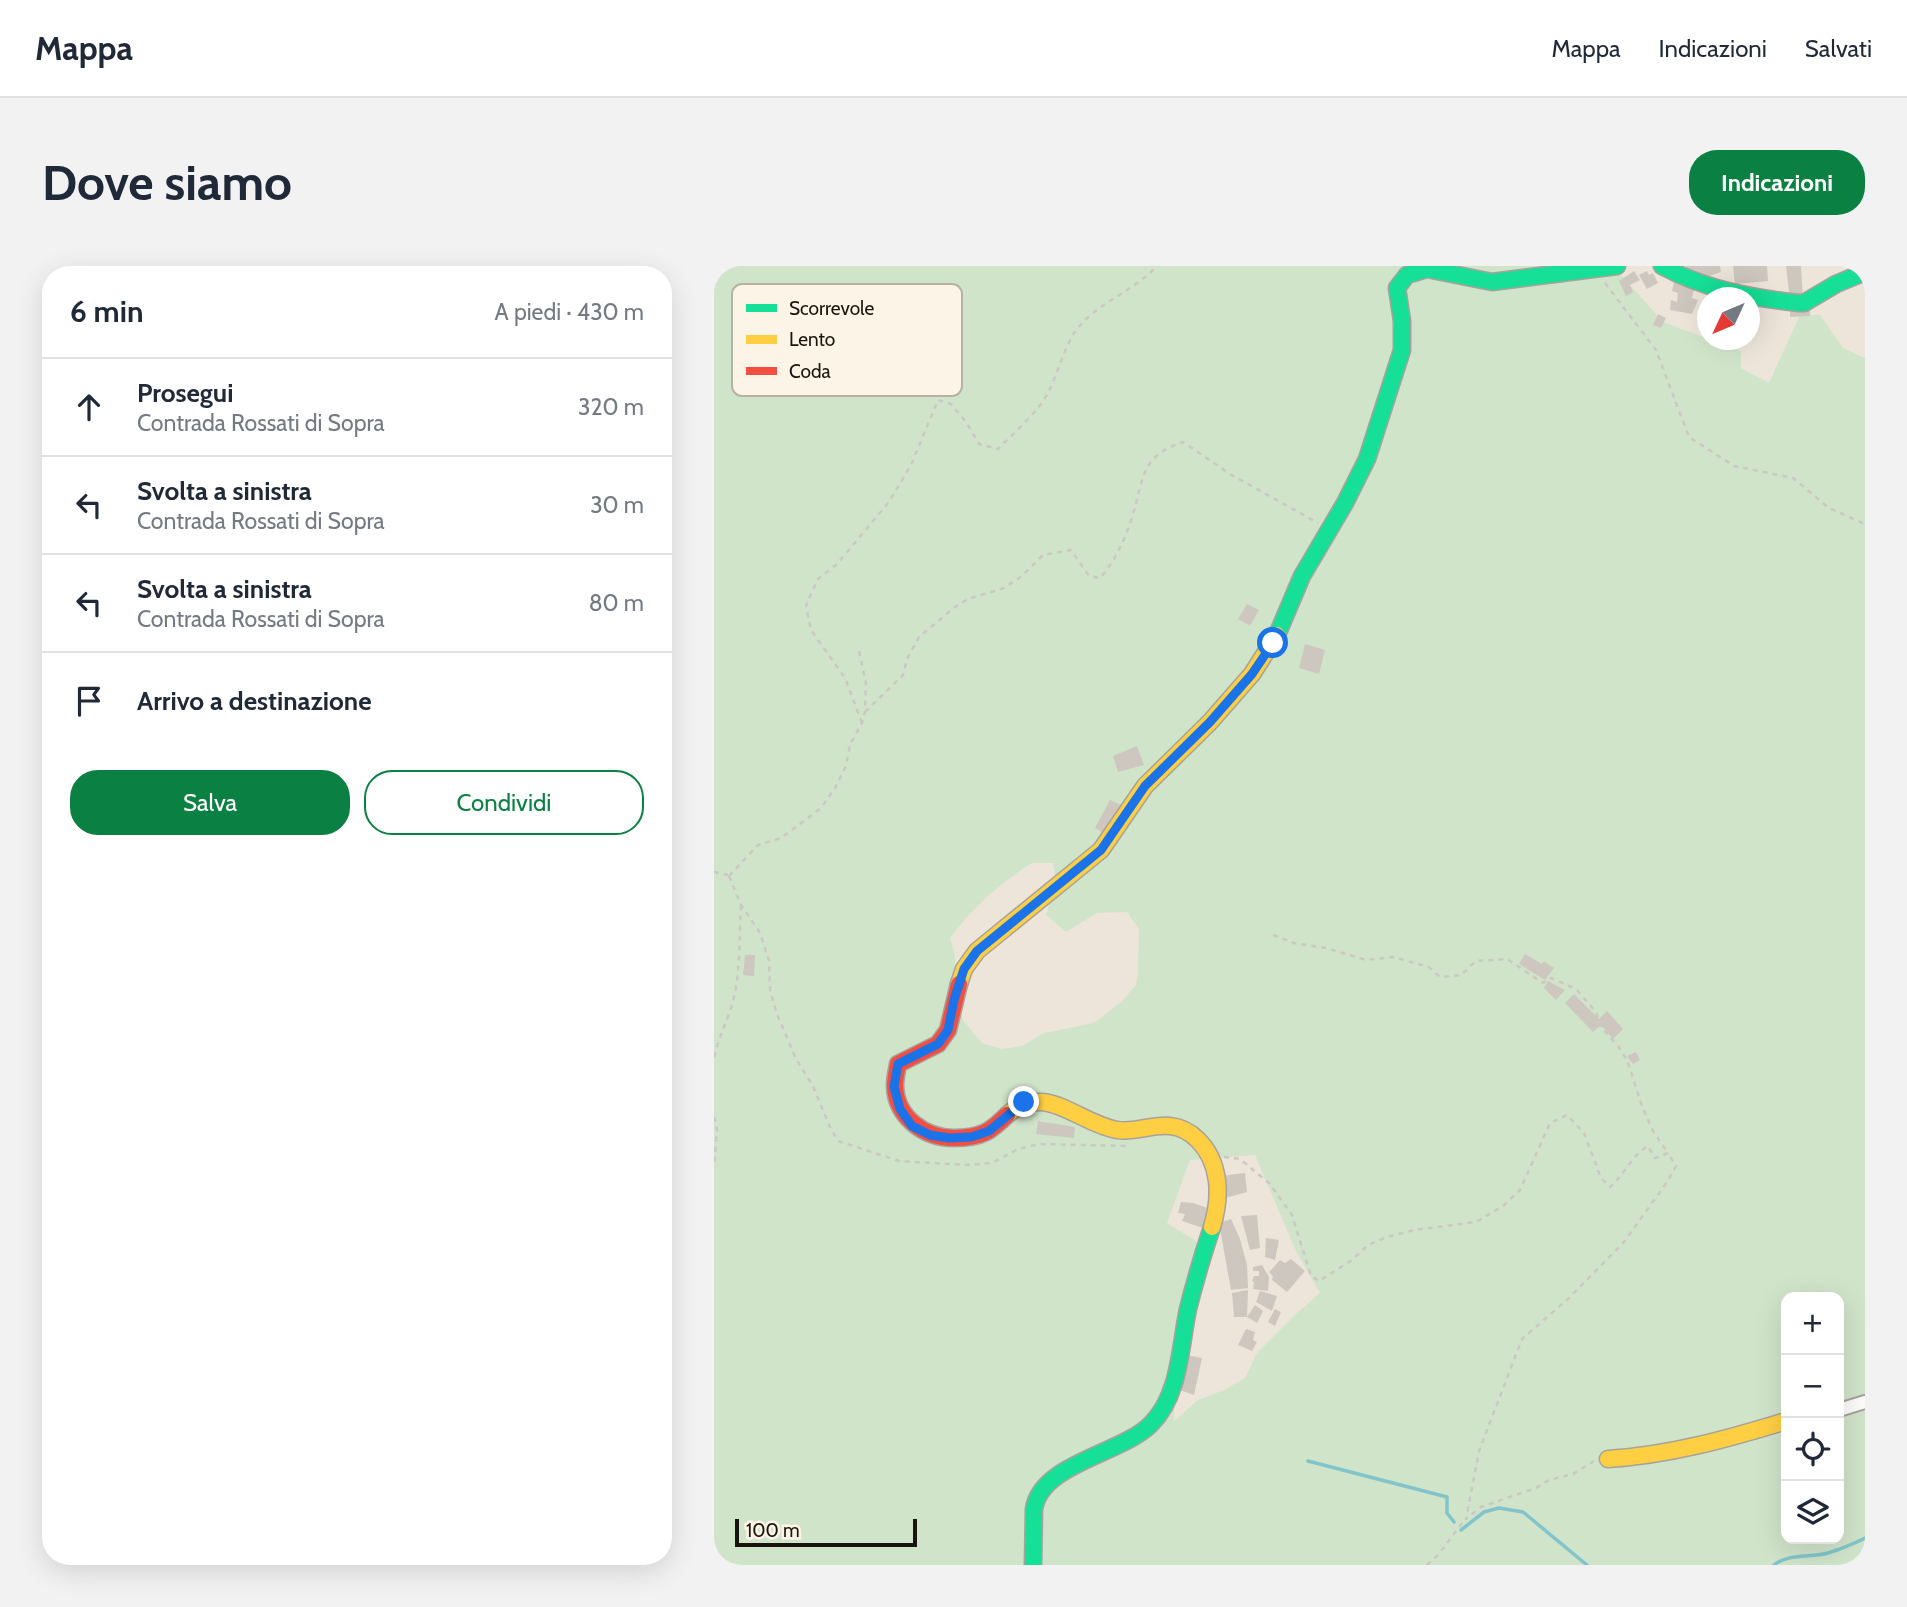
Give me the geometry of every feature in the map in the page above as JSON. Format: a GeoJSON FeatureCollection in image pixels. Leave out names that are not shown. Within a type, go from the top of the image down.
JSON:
{"type":"FeatureCollection","features":[{"type":"Feature","properties":{"kind":"street"},"geometry":{"type":"LineString","coordinates":[[1032,1565],[1032,1518],[1036,1498],[1049,1482],[1135,1436],[1158,1419],[1167,1402],[1188,1308],[1215,1215],[1218,1196],[1215,1173],[1210,1155],[1188,1130],[1169,1124],[1120,1130],[1098,1126],[1068,1109],[1041,1101],[1024,1102],[989,1131],[971,1137],[930,1135],[912,1126],[900,1109],[894,1087],[898,1064],[938,1044],[948,1030],[964,969],[977,951],[1101,850],[1145,786],[1210,722],[1252,674],[1273,643],[1302,576],[1345,503],[1367,459],[1402,350],[1402,320],[1397,288],[1406,275],[1427,269],[1492,282],[1616,266]]}},
{"type":"Feature","properties":{"kind":"street"},"geometry":{"type":"LineString","coordinates":[[1662,266],[1687,278],[1746,295],[1799,303],[1804,303],[1836,284],[1865,272]]}},
{"type":"Feature","properties":{"kind":"street"},"geometry":{"type":"LineString","coordinates":[[1844,1408],[1865,1402]]}},
{"type":"Feature","properties":{"kind":"street"},"geometry":{"type":"LineString","coordinates":[[1608,1459],[1677,1452],[1781,1423]]}},
{"type":"Feature","properties":{"kind":"path"},"geometry":{"type":"LineString","coordinates":[[862,723],[845,678],[811,630],[806,605],[818,579],[837,564],[889,502],[911,466],[938,400],[951,404],[979,444],[998,449],[1020,428],[1046,396],[1076,331],[1096,309],[1126,292],[1157,266]]}},
{"type":"Feature","properties":{"kind":"path"},"geometry":{"type":"LineString","coordinates":[[1594,270],[1656,350],[1689,438],[1734,466],[1793,478],[1829,508],[1865,524]]}},
{"type":"Feature","properties":{"kind":"path"},"geometry":{"type":"LineString","coordinates":[[865,712],[903,675],[907,659],[919,637],[968,599],[1004,588],[1022,576],[1044,555],[1071,550],[1089,576],[1100,578],[1113,563],[1132,517],[1142,475],[1152,460],[1166,448],[1182,442],[1230,474],[1328,529]]}},
{"type":"Feature","properties":{"kind":"path"},"geometry":{"type":"LineString","coordinates":[[714,872],[729,876],[758,845],[781,838],[821,808],[835,788],[846,766],[850,745],[865,712],[866,683],[858,647]]}},
{"type":"Feature","properties":{"kind":"path"},"geometry":{"type":"LineString","coordinates":[[714,1058],[719,1036],[732,1004],[737,975],[741,905]]}},
{"type":"Feature","properties":{"kind":"path"},"geometry":{"type":"LineString","coordinates":[[1273,935],[1294,943],[1326,948],[1366,960],[1393,957],[1429,967],[1440,978],[1461,975],[1476,961],[1507,959],[1543,983],[1550,978],[1576,989],[1596,1012],[1601,1027],[1627,1060],[1647,1119],[1676,1167],[1624,1242],[1569,1298],[1522,1339],[1479,1451],[1466,1519]]}},
{"type":"Feature","properties":{"kind":"path"},"geometry":{"type":"LineString","coordinates":[[1210,1155],[1240,1159],[1270,1184],[1292,1215],[1311,1276],[1319,1281],[1352,1260],[1368,1245],[1387,1237],[1414,1230],[1476,1222],[1503,1206],[1520,1190],[1550,1123],[1567,1115],[1584,1133],[1601,1178],[1610,1187],[1621,1178],[1639,1151],[1648,1146],[1655,1158],[1668,1153]]}},
{"type":"Feature","properties":{"kind":"path"},"geometry":{"type":"LineString","coordinates":[[714,1117],[717,1130],[714,1167]]}},
{"type":"Feature","properties":{"kind":"path"},"geometry":{"type":"LineString","coordinates":[[1427,1565],[1466,1519],[1481,1507],[1536,1488],[1549,1480],[1573,1474],[1594,1461],[1608,1459]]}},
{"type":"Feature","properties":{"kind":"green space"},"geometry":{"type":"Polygon","coordinates":[[[714,266],[1617,266],[1622,276],[1663,322],[1697,335],[1697,350],[1741,351],[1741,368],[1769,383],[1800,315],[1820,315],[1843,348],[1865,358],[1865,1563],[714,1565],[714,266]],[[1032,863],[988,896],[950,938],[955,955],[956,997],[963,1020],[982,1043],[1002,1049],[1022,1046],[1044,1033],[1097,1021],[1121,1002],[1136,985],[1139,929],[1127,912],[1097,913],[1066,932],[1046,915],[1056,881],[1053,863],[1032,863]],[[1255,1155],[1190,1160],[1167,1223],[1204,1246],[1176,1370],[1174,1421],[1198,1400],[1245,1378],[1257,1353],[1320,1293],[1296,1251],[1255,1155]]]}},
{"type":"Feature","properties":{"kind":"building"},"geometry":{"type":"Polygon","coordinates":[[[1686,266],[1720,266],[1721,272],[1700,279],[1691,278],[1686,266]]]}},
{"type":"Feature","properties":{"kind":"building"},"geometry":{"type":"Polygon","coordinates":[[[1733,266],[1767,266],[1768,281],[1735,284],[1733,266]]]}},
{"type":"Feature","properties":{"kind":"building"},"geometry":{"type":"Polygon","coordinates":[[[1786,266],[1801,266],[1803,299],[1790,300],[1786,266]]]}},
{"type":"Feature","properties":{"kind":"building"},"geometry":{"type":"Polygon","coordinates":[[[1634,271],[1640,280],[1630,285],[1633,292],[1626,296],[1619,281],[1634,271]]]}},
{"type":"Feature","properties":{"kind":"building"},"geometry":{"type":"Polygon","coordinates":[[[1647,271],[1649,275],[1653,273],[1658,283],[1647,289],[1639,275],[1647,271]]]}},
{"type":"Feature","properties":{"kind":"building"},"geometry":{"type":"Polygon","coordinates":[[[1674,282],[1695,285],[1692,298],[1697,302],[1692,314],[1670,310],[1671,300],[1677,302],[1678,293],[1672,291],[1674,282]]]}},
{"type":"Feature","properties":{"kind":"building"},"geometry":{"type":"Polygon","coordinates":[[[1810,306],[1810,316],[1790,317],[1790,307],[1810,306]]]}},
{"type":"Feature","properties":{"kind":"building"},"geometry":{"type":"Polygon","coordinates":[[[1658,314],[1666,318],[1661,328],[1653,325],[1658,314]]]}},
{"type":"Feature","properties":{"kind":"building"},"geometry":{"type":"Polygon","coordinates":[[[1247,604],[1259,610],[1250,626],[1238,619],[1247,604]]]}},
{"type":"Feature","properties":{"kind":"building"},"geometry":{"type":"Polygon","coordinates":[[[1305,644],[1325,650],[1319,674],[1299,668],[1305,644]]]}},
{"type":"Feature","properties":{"kind":"building"},"geometry":{"type":"Polygon","coordinates":[[[1137,746],[1144,765],[1118,772],[1113,756],[1137,746]]]}},
{"type":"Feature","properties":{"kind":"building"},"geometry":{"type":"Polygon","coordinates":[[[1110,800],[1125,807],[1105,834],[1095,828],[1110,800]]]}},
{"type":"Feature","properties":{"kind":"building"},"geometry":{"type":"Polygon","coordinates":[[[1525,954],[1554,968],[1545,980],[1519,964],[1525,954]]]}},
{"type":"Feature","properties":{"kind":"building"},"geometry":{"type":"Polygon","coordinates":[[[745,955],[755,955],[754,976],[743,975],[745,955]]]}},
{"type":"Feature","properties":{"kind":"building"},"geometry":{"type":"Polygon","coordinates":[[[1548,981],[1565,990],[1556,1000],[1544,988],[1548,981]]]}},
{"type":"Feature","properties":{"kind":"building"},"geometry":{"type":"Polygon","coordinates":[[[1574,994],[1599,1019],[1607,1011],[1623,1029],[1613,1039],[1601,1025],[1593,1032],[1565,1003],[1574,994]]]}},
{"type":"Feature","properties":{"kind":"building"},"geometry":{"type":"Polygon","coordinates":[[[1636,1052],[1640,1060],[1633,1064],[1627,1056],[1636,1052]]]}},
{"type":"Feature","properties":{"kind":"building"},"geometry":{"type":"Polygon","coordinates":[[[1038,1121],[1075,1127],[1074,1138],[1036,1134],[1038,1121]]]}},
{"type":"Feature","properties":{"kind":"building"},"geometry":{"type":"Polygon","coordinates":[[[1245,1173],[1247,1192],[1225,1198],[1221,1176],[1245,1173]]]}},
{"type":"Feature","properties":{"kind":"building"},"geometry":{"type":"Polygon","coordinates":[[[1181,1202],[1213,1210],[1205,1220],[1203,1228],[1182,1221],[1185,1214],[1178,1213],[1181,1202]]]}},
{"type":"Feature","properties":{"kind":"building"},"geometry":{"type":"Polygon","coordinates":[[[1257,1215],[1260,1248],[1250,1250],[1241,1216],[1257,1215]]]}},
{"type":"Feature","properties":{"kind":"building"},"geometry":{"type":"Polygon","coordinates":[[[1231,1219],[1247,1265],[1248,1288],[1231,1290],[1219,1223],[1231,1219]]]}},
{"type":"Feature","properties":{"kind":"building"},"geometry":{"type":"Polygon","coordinates":[[[1266,1238],[1279,1240],[1275,1260],[1265,1257],[1266,1238]]]}},
{"type":"Feature","properties":{"kind":"building"},"geometry":{"type":"Polygon","coordinates":[[[1291,1259],[1305,1271],[1287,1292],[1272,1280],[1273,1276],[1269,1272],[1280,1260],[1285,1263],[1291,1259]]]}},
{"type":"Feature","properties":{"kind":"building"},"geometry":{"type":"Polygon","coordinates":[[[1262,1265],[1269,1277],[1268,1291],[1253,1289],[1252,1281],[1254,1276],[1259,1276],[1259,1271],[1253,1271],[1253,1267],[1262,1265]]]}},
{"type":"Feature","properties":{"kind":"building"},"geometry":{"type":"Polygon","coordinates":[[[1248,1290],[1247,1317],[1234,1317],[1232,1293],[1248,1290]]]}},
{"type":"Feature","properties":{"kind":"building"},"geometry":{"type":"Polygon","coordinates":[[[1260,1291],[1277,1296],[1272,1311],[1256,1302],[1260,1291]]]}},
{"type":"Feature","properties":{"kind":"building"},"geometry":{"type":"Polygon","coordinates":[[[1255,1305],[1263,1311],[1257,1323],[1247,1317],[1255,1305]]]}},
{"type":"Feature","properties":{"kind":"building"},"geometry":{"type":"Polygon","coordinates":[[[1275,1309],[1281,1312],[1275,1326],[1268,1322],[1275,1309]]]}},
{"type":"Feature","properties":{"kind":"building"},"geometry":{"type":"Polygon","coordinates":[[[1246,1329],[1255,1332],[1253,1340],[1257,1342],[1252,1351],[1238,1345],[1246,1329]]]}},
{"type":"Feature","properties":{"kind":"building"},"geometry":{"type":"Polygon","coordinates":[[[1186,1355],[1202,1358],[1194,1395],[1180,1390],[1186,1355]]]}},
{"type":"Feature","properties":{"kind":"waterway"},"geometry":{"type":"LineString","coordinates":[[1308,1461],[1447,1497],[1447,1513],[1454,1522]]}},
{"type":"Feature","properties":{"kind":"waterway"},"geometry":{"type":"LineString","coordinates":[[1461,1530],[1484,1512],[1499,1508],[1523,1512],[1587,1565]]}},
{"type":"Feature","properties":{"kind":"waterway"},"geometry":{"type":"LineString","coordinates":[[1774,1565],[1793,1557],[1828,1553],[1865,1538]]}},
{"type":"Feature","properties":{"kind":"traffic: fast"},"geometry":{"type":"LineString","coordinates":[[1277,635],[1302,576],[1345,503],[1367,459],[1402,350],[1402,321],[1397,288],[1407,275],[1427,269],[1492,282],[1617,266]]}},
{"type":"Feature","properties":{"kind":"traffic: fast"},"geometry":{"type":"LineString","coordinates":[[1662,266],[1695,281],[1729,291],[1799,303],[1804,303],[1836,284],[1865,272]]}},
{"type":"Feature","properties":{"kind":"traffic: fast"},"geometry":{"type":"LineString","coordinates":[[1033,1565],[1034,1509],[1040,1493],[1066,1470],[1138,1434],[1151,1424],[1168,1399],[1177,1370],[1188,1309],[1212,1227]]}},
{"type":"Feature","properties":{"kind":"traffic: slow"},"geometry":{"type":"LineString","coordinates":[[959,984],[964,969],[977,951],[1101,850],[1145,786],[1210,722],[1252,674],[1277,635]]}},
{"type":"Feature","properties":{"kind":"traffic: slow"},"geometry":{"type":"LineString","coordinates":[[1007,1115],[1021,1106],[1035,1102],[1048,1103],[1117,1130],[1163,1126],[1186,1130],[1206,1149],[1215,1170],[1218,1192],[1212,1227]]}},
{"type":"Feature","properties":{"kind":"traffic: slow"},"geometry":{"type":"LineString","coordinates":[[1608,1459],[1654,1454],[1698,1445],[1781,1422]]}},
{"type":"Feature","properties":{"kind":"traffic: jam"},"geometry":{"type":"LineString","coordinates":[[959,984],[948,1030],[938,1044],[898,1064],[895,1083],[900,1107],[922,1130],[954,1138],[982,1134],[1007,1115]]}},
{"type":"Feature","properties":{"kind":"route"},"geometry":{"type":"LineString","coordinates":[[1024,1102],[989,1131],[971,1137],[930,1135],[912,1126],[900,1109],[894,1087],[898,1064],[938,1044],[948,1030],[964,969],[977,951],[1101,850],[1145,786],[1210,722],[1252,674],[1273,643]]}}]}
